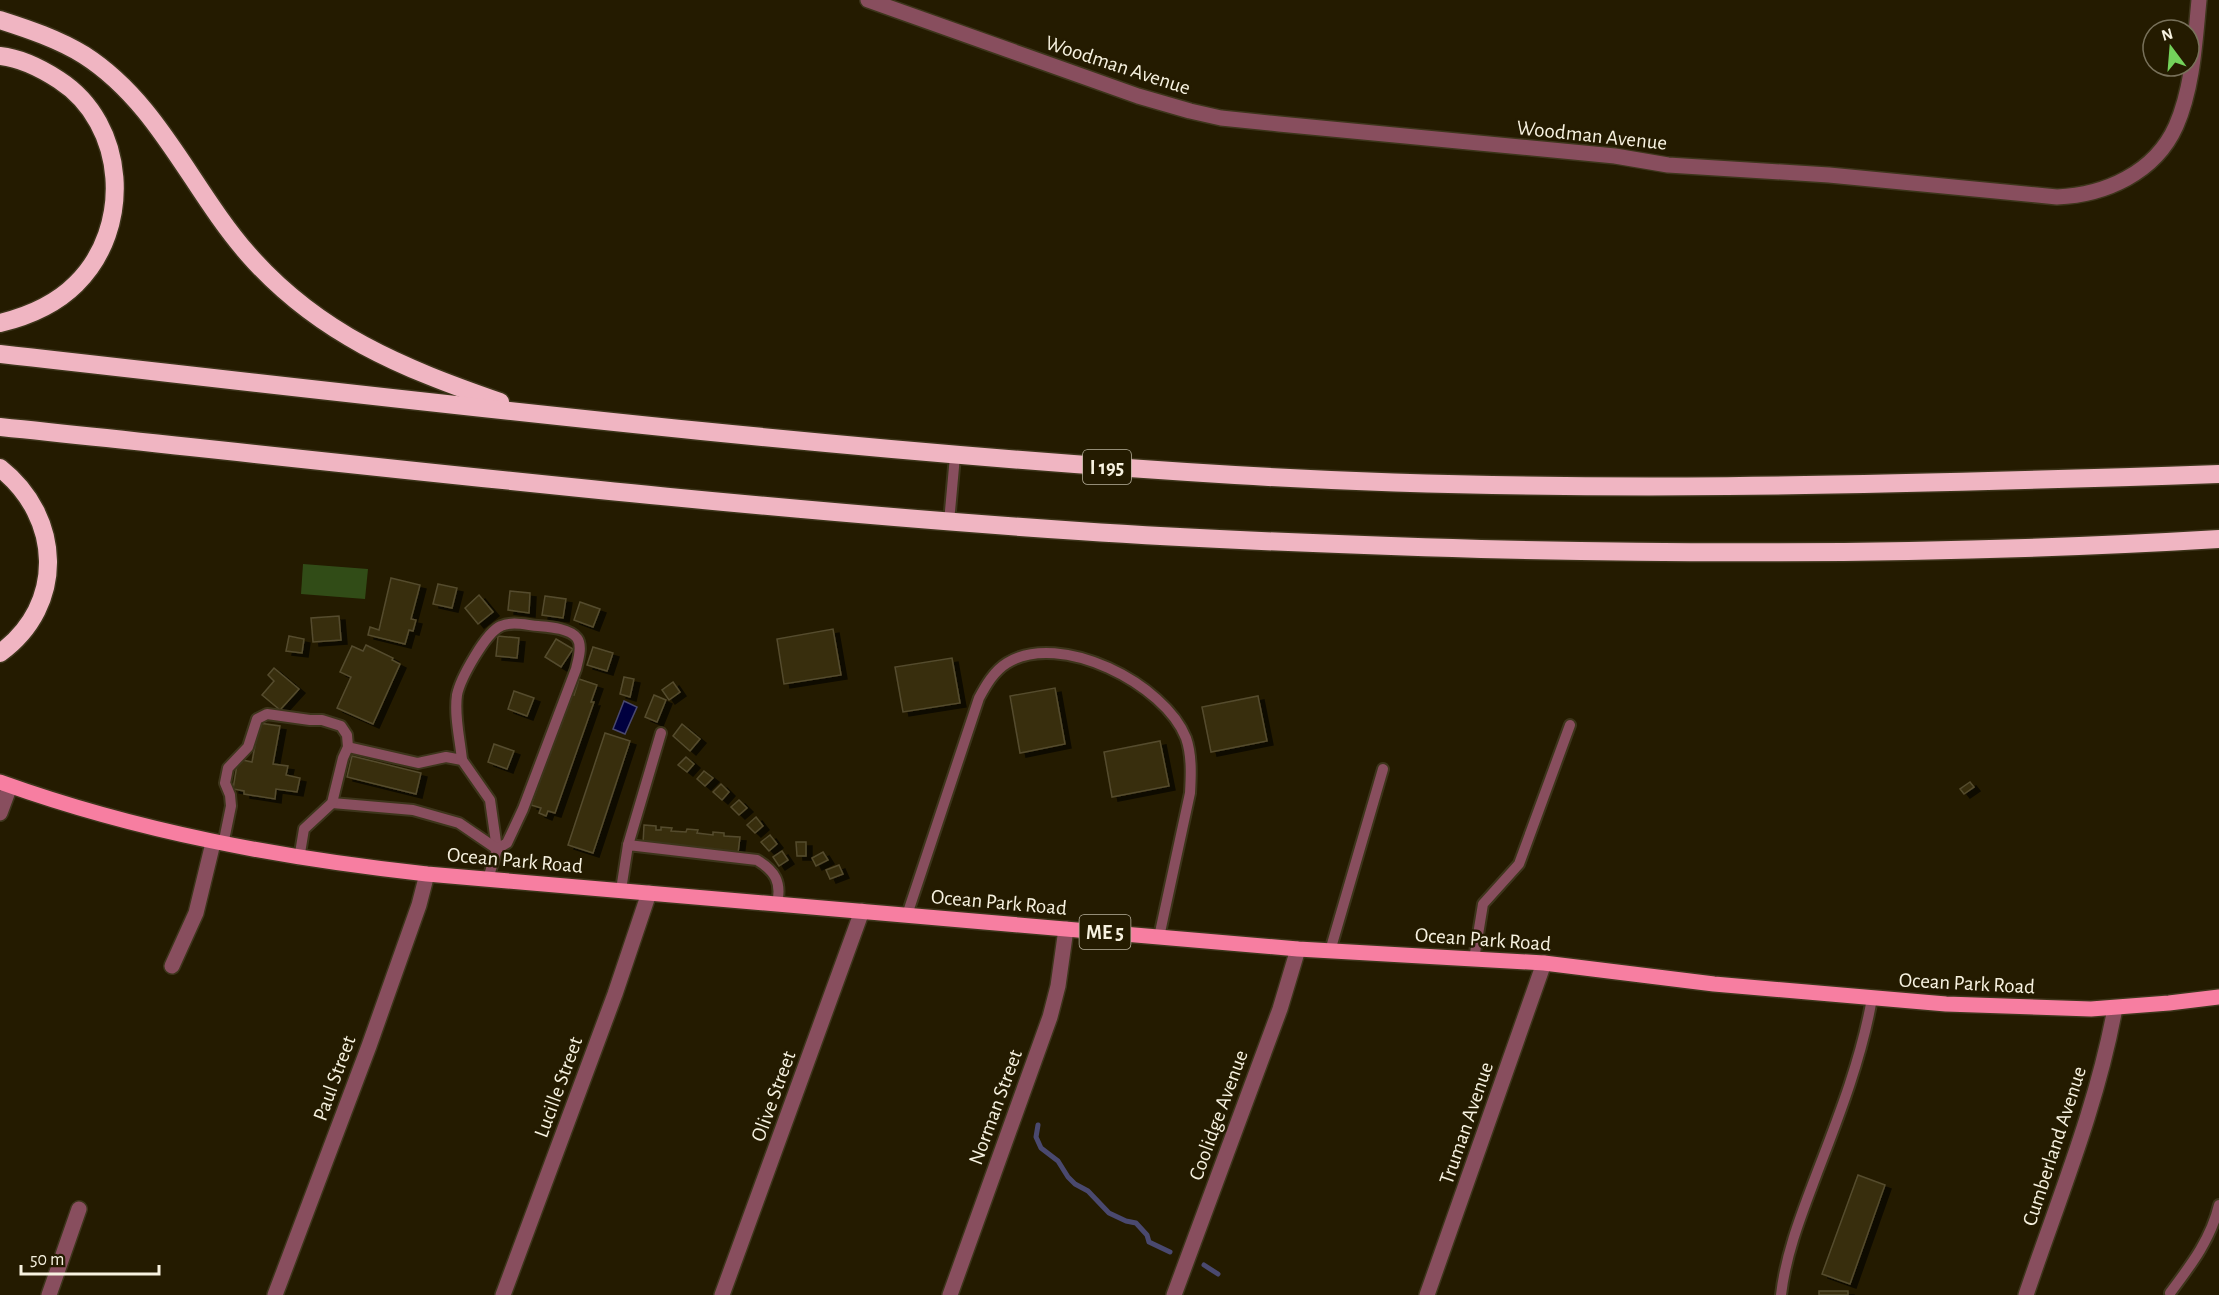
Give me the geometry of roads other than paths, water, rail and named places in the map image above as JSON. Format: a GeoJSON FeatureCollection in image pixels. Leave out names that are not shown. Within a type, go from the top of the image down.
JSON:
{"type":"FeatureCollection","features":[{"type":"Feature","properties":{"kind":"highway"},"geometry":{"type":"LineString","coordinates":[[0,20],[65,44],[84,55],[127,89],[151,116],[222,222],[249,255],[279,285],[310,311],[342,334],[391,361],[438,381],[530,413]]}},
{"type":"Feature","properties":{"kind":"highway"},"geometry":{"type":"LineString","coordinates":[[0,56],[11,57],[49,74],[70,87],[82,99],[108,143],[115,173],[114,207],[108,232],[88,271],[57,300],[23,317],[0,323]]}},
{"type":"Feature","properties":{"kind":"highway","name":"I 195"},"geometry":{"type":"LineString","coordinates":[[0,354],[530,413],[955,456],[1238,476],[1379,482],[1662,487],[1913,484],[2219,474]]}},
{"type":"Feature","properties":{"kind":"highway"},"geometry":{"type":"LineString","coordinates":[[0,427],[949,522],[1086,532],[1342,545],[1623,552],[1910,552],[2219,539]]}},
{"type":"Feature","properties":{"kind":"highway"},"geometry":{"type":"LineString","coordinates":[[0,468],[19,484],[36,507],[49,551],[46,587],[37,609],[19,637],[0,653]]}},
{"type":"Feature","properties":{"kind":"main road","name":"Ocean Park Road"},"geometry":{"type":"LineString","coordinates":[[5,784],[114,819],[218,844],[298,859],[427,874],[1298,949],[1544,963],[1714,984],[1872,998],[2019,1008],[2115,1008],[2219,997]]}},
{"type":"Feature","properties":{"kind":"street","name":"Woodman Avenue"},"geometry":{"type":"LineString","coordinates":[[868,0],[1138,96],[1221,118],[1615,156],[1668,165],[1829,176],[2057,196],[2088,194],[2119,184],[2146,165],[2163,146],[2175,128],[2186,94],[2199,0]]}},
{"type":"Feature","properties":{"kind":"street"},"geometry":{"type":"LineString","coordinates":[[0,813],[5,784]]}},
{"type":"Feature","properties":{"kind":"street"},"geometry":{"type":"LineString","coordinates":[[172,966],[196,913],[218,844]]}},
{"type":"Feature","properties":{"kind":"street","name":"Paul Street"},"geometry":{"type":"LineString","coordinates":[[275,1295],[369,1046],[427,874]]}},
{"type":"Feature","properties":{"kind":"street","name":"Lucille Street"},"geometry":{"type":"LineString","coordinates":[[503,1295],[615,994],[650,892]]}},
{"type":"Feature","properties":{"kind":"street","name":"Olive Street"},"geometry":{"type":"LineString","coordinates":[[722,1295],[862,911]]}},
{"type":"Feature","properties":{"kind":"street","name":"Norman Street"},"geometry":{"type":"LineString","coordinates":[[950,1295],[1050,1017],[1058,986],[1066,929]]}},
{"type":"Feature","properties":{"kind":"street","name":"Coolidge Avenue"},"geometry":{"type":"LineString","coordinates":[[1174,1295],[1280,1009],[1298,949]]}},
{"type":"Feature","properties":{"kind":"street","name":"Truman Avenue"},"geometry":{"type":"LineString","coordinates":[[1426,1295],[1544,963]]}},
{"type":"Feature","properties":{"kind":"street","name":"Cumberland Avenue"},"geometry":{"type":"LineString","coordinates":[[2026,1295],[2067,1180],[2106,1056],[2115,1008]]}},
{"type":"Feature","properties":{"kind":"street"},"geometry":{"type":"LineString","coordinates":[[49,1295],[80,1209]]}},
{"type":"Feature","properties":{"kind":"lane"},"geometry":{"type":"LineString","coordinates":[[949,522],[955,456]]}},
{"type":"Feature","properties":{"kind":"lane"},"geometry":{"type":"LineString","coordinates":[[488,879],[497,849],[490,800],[462,760],[457,714],[457,696],[461,682],[488,636],[500,626],[514,624],[553,628],[571,633],[578,638],[580,648],[576,669],[523,809],[507,843],[497,849]]}},
{"type":"Feature","properties":{"kind":"lane"},"geometry":{"type":"LineString","coordinates":[[907,915],[979,698],[997,671],[1007,663],[1022,656],[1055,653],[1100,663],[1140,687],[1167,711],[1186,738],[1191,774],[1190,793],[1159,937]]}},
{"type":"Feature","properties":{"kind":"lane"},"geometry":{"type":"LineString","coordinates":[[218,844],[231,806],[230,795],[225,783],[228,768],[248,747],[257,719],[271,714],[336,723],[345,731],[348,747],[332,803],[304,829],[298,859]]}},
{"type":"Feature","properties":{"kind":"lane"},"geometry":{"type":"LineString","coordinates":[[1474,959],[1483,904],[1519,864],[1569,724]]}},
{"type":"Feature","properties":{"kind":"lane"},"geometry":{"type":"LineString","coordinates":[[621,890],[628,845],[661,733]]}},
{"type":"Feature","properties":{"kind":"lane"},"geometry":{"type":"LineString","coordinates":[[348,747],[418,763],[446,757],[462,760]]}},
{"type":"Feature","properties":{"kind":"lane"},"geometry":{"type":"LineString","coordinates":[[1330,951],[1383,769]]}},
{"type":"Feature","properties":{"kind":"lane"},"geometry":{"type":"LineString","coordinates":[[332,803],[413,810],[459,823],[497,849]]}},
{"type":"Feature","properties":{"kind":"lane"},"geometry":{"type":"LineString","coordinates":[[628,845],[757,860],[764,864],[778,882],[780,889],[777,904]]}},
{"type":"Feature","properties":{"kind":"lane"},"geometry":{"type":"LineString","coordinates":[[1780,1295],[1783,1274],[1798,1220],[1818,1172],[1857,1058],[1872,998]]}},
{"type":"Feature","properties":{"kind":"lane"},"geometry":{"type":"LineString","coordinates":[[2170,1293],[2199,1252],[2209,1234],[2219,1205]]}},
{"type":"Feature","properties":{"kind":"waterway"},"geometry":{"type":"LineString","coordinates":[[1038,1125],[1036,1137],[1041,1148],[1058,1161],[1075,1184],[1088,1191],[1109,1213],[1136,1223],[1147,1235],[1149,1242],[1170,1252]]}},
{"type":"Feature","properties":{"kind":"waterway"},"geometry":{"type":"LineString","coordinates":[[1204,1265],[1218,1274]]}}]}
